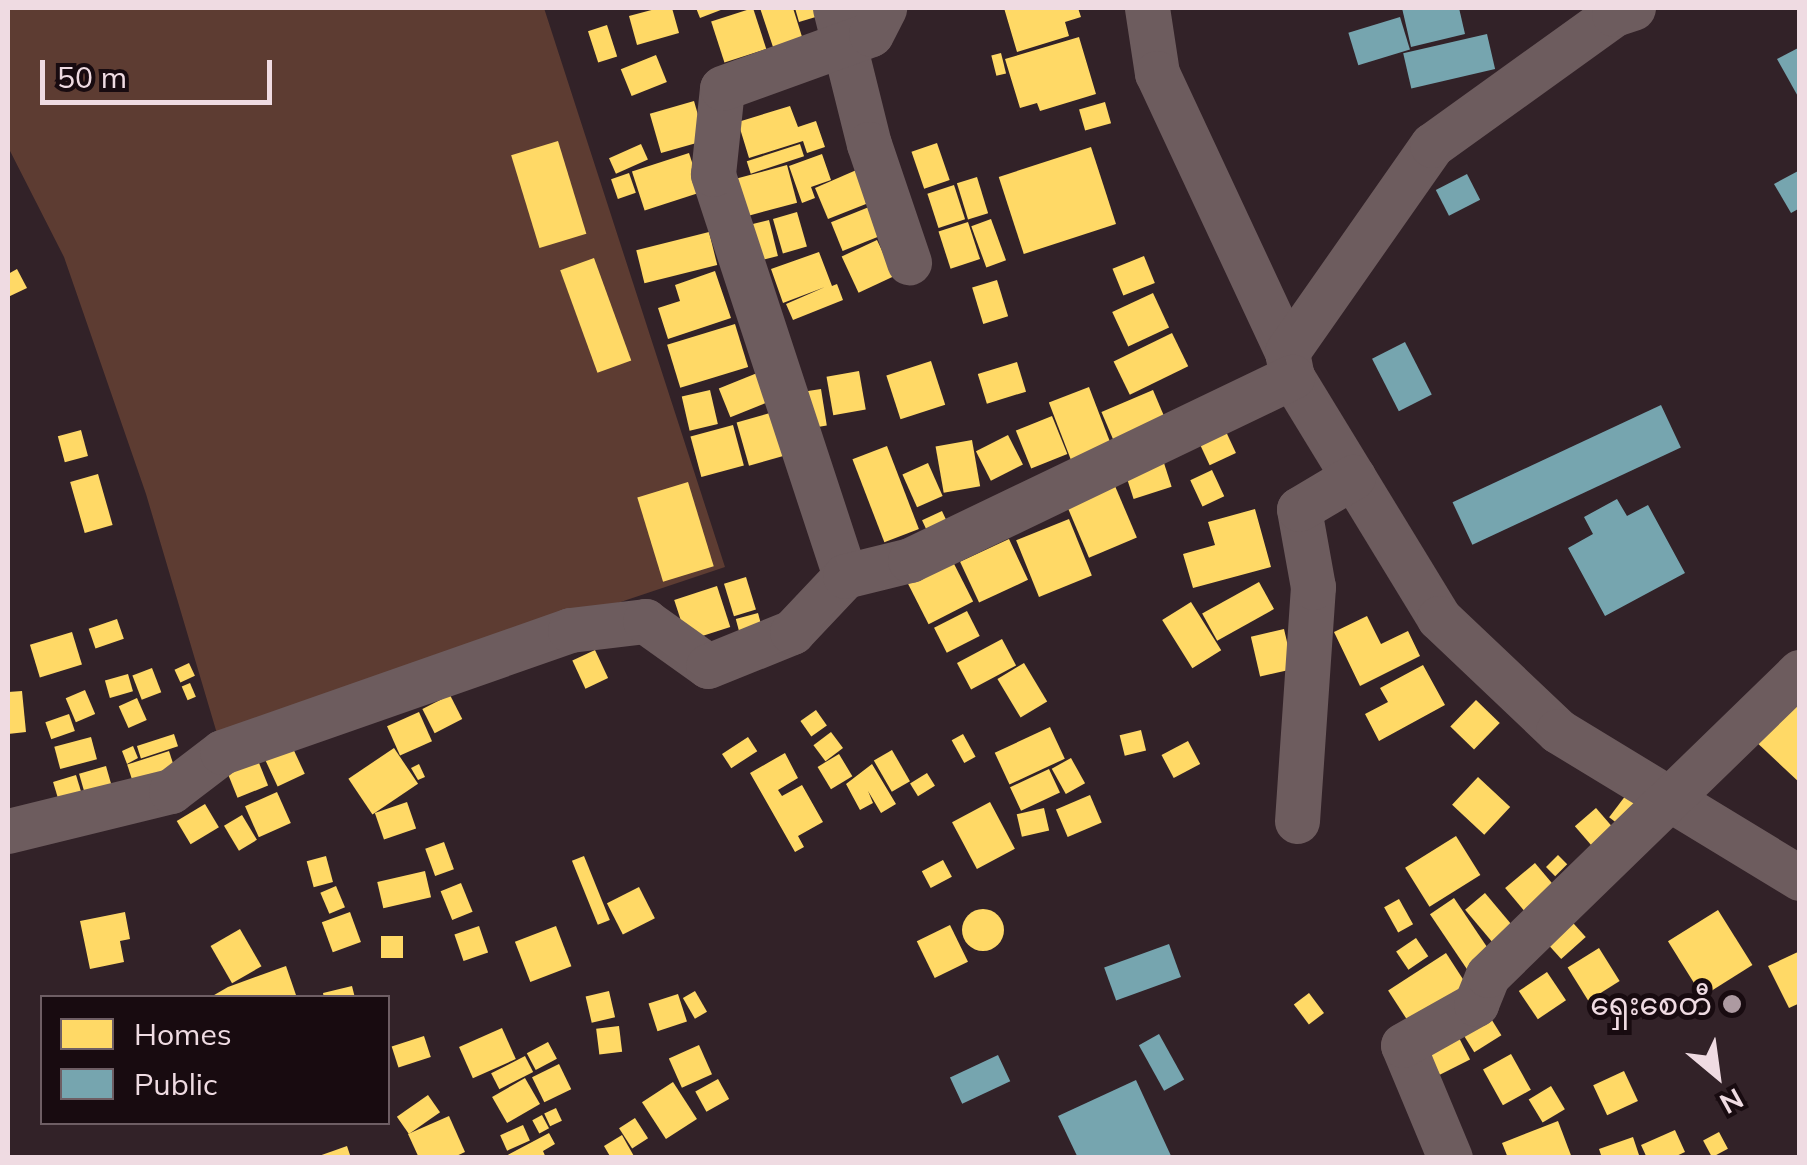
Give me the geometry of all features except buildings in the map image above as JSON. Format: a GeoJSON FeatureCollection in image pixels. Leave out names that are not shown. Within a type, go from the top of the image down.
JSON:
{"type":"FeatureCollection","features":[{"type":"Feature","properties":{"kind":"street"},"geometry":{"type":"LineString","coordinates":[[845,576],[713,174],[722,88],[838,26],[871,34],[884,8]]}},
{"type":"Feature","properties":{"kind":"street"},"geometry":{"type":"LineString","coordinates":[[1148,8],[1156,73],[1290,364],[1439,618],[1558,731],[1800,878]]}},
{"type":"Feature","properties":{"kind":"street"},"geometry":{"type":"LineString","coordinates":[[8,831],[171,791],[222,752],[570,630],[645,621],[708,666],[792,632],[845,576],[910,560],[1290,364],[1432,145],[1614,14],[1633,8]]}},
{"type":"Feature","properties":{"kind":"street"},"geometry":{"type":"LineString","coordinates":[[838,26],[868,144],[910,262]]}},
{"type":"Feature","properties":{"kind":"street"},"geometry":{"type":"LineString","coordinates":[[1298,821],[1312,587],[1299,509],[1353,477]]}},
{"type":"Feature","properties":{"kind":"street"},"geometry":{"type":"LineString","coordinates":[[1450,1158],[1403,1045],[1476,1004],[1488,976],[1800,672]]}},
{"type":"Feature","properties":{"kind":"shaded area"},"geometry":{"type":"Polygon","coordinates":[[[8,8],[544,8],[725,567],[218,737],[146,494],[64,257],[8,147],[8,8]]]}},
{"type":"Feature","properties":{"kind":"place","name":"ရှေးစေတီ"},"geometry":{"type":"Point","coordinates":[1732,1004]}}]}
